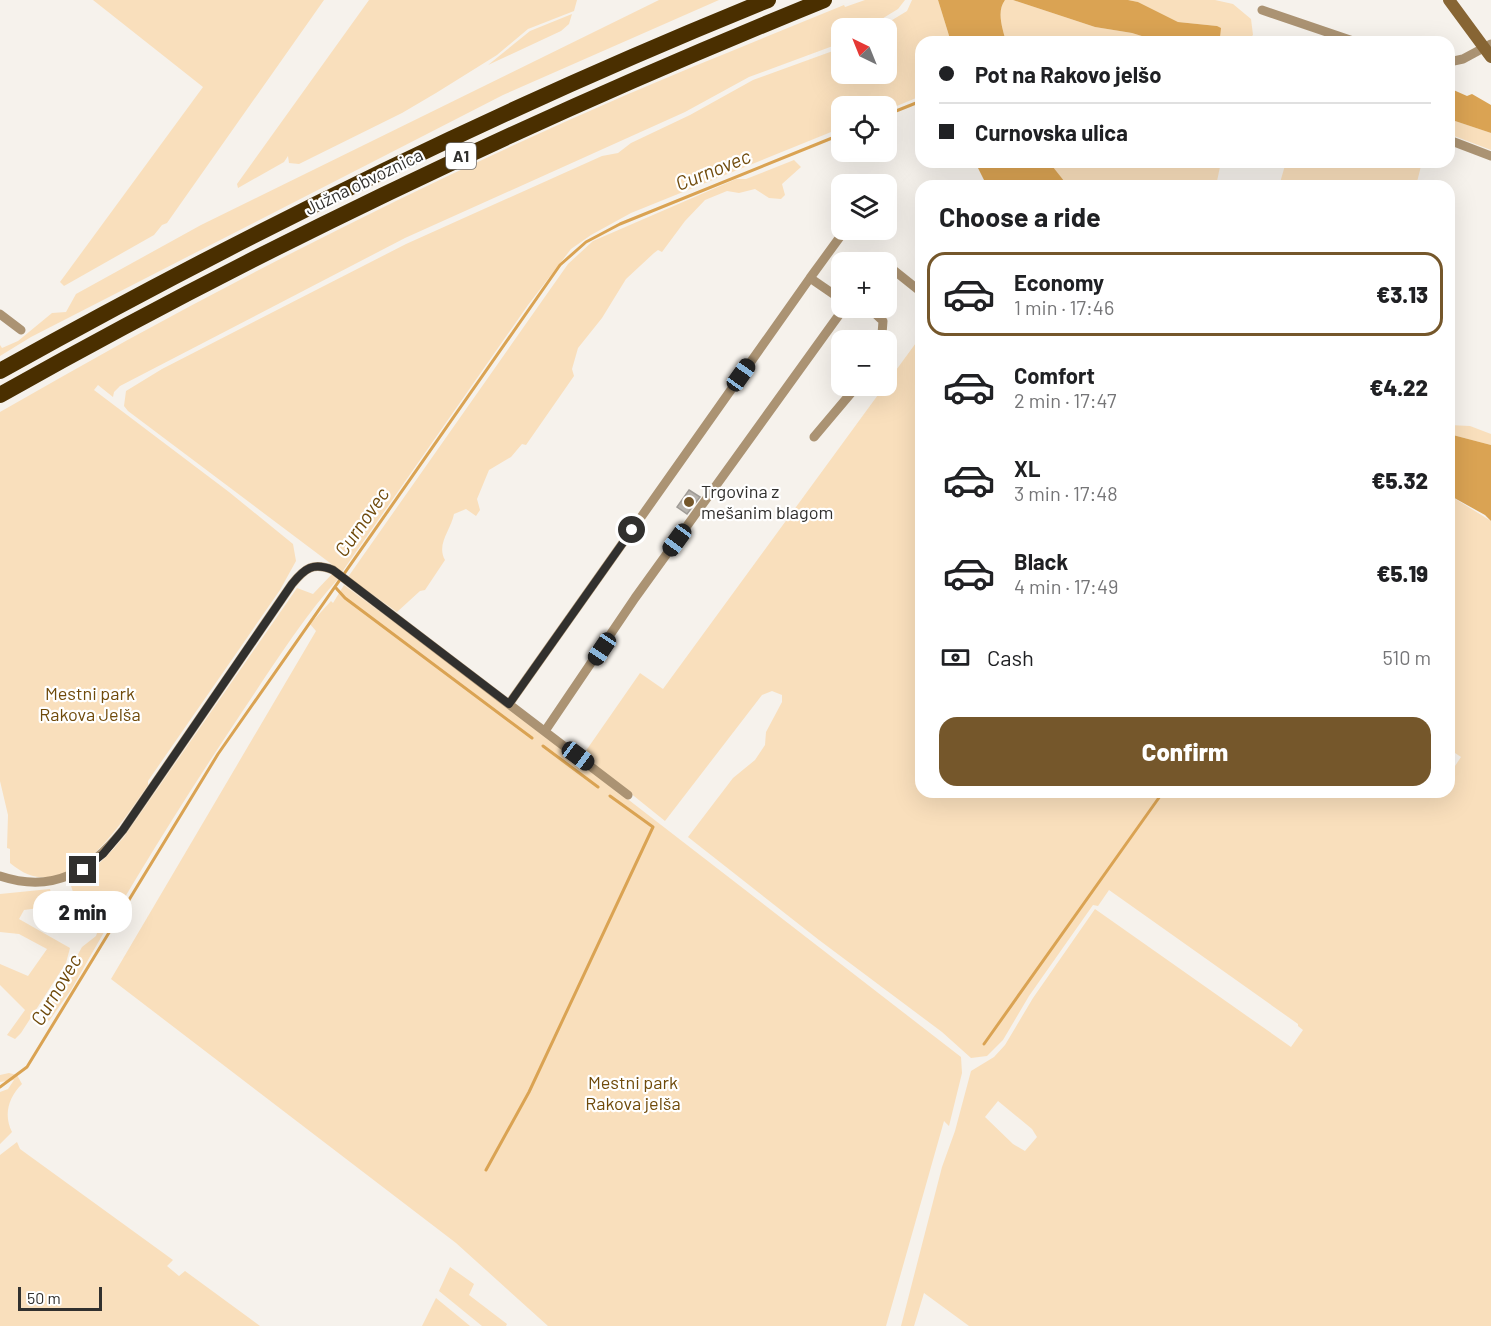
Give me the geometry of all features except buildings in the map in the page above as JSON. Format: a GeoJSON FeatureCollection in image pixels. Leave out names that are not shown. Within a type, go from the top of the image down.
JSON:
{"type":"FeatureCollection","features":[{"type":"Feature","properties":{"kind":"highway","name":"Južna obvoznica"},"geometry":{"type":"LineString","coordinates":[[0,371],[202,261],[399,163],[613,64],[768,0]]}},
{"type":"Feature","properties":{"kind":"highway","name":"Južna obvoznica"},"geometry":{"type":"LineString","coordinates":[[0,394],[211,280],[390,190],[613,87],[824,0]]}},
{"type":"Feature","properties":{"kind":"main road"},"geometry":{"type":"LineString","coordinates":[[1449,0],[1489,49]]}},
{"type":"Feature","properties":{"kind":"street"},"geometry":{"type":"LineString","coordinates":[[1262,10],[1338,36]]}},
{"type":"Feature","properties":{"kind":"street"},"geometry":{"type":"LineString","coordinates":[[1455,61],[1489,49]]}},
{"type":"Feature","properties":{"kind":"street"},"geometry":{"type":"LineString","coordinates":[[1455,142],[1491,156]]}},
{"type":"Feature","properties":{"kind":"street"},"geometry":{"type":"LineString","coordinates":[[509,704],[838,240]]}},
{"type":"Feature","properties":{"kind":"street"},"geometry":{"type":"LineString","coordinates":[[897,273],[915,287]]}},
{"type":"Feature","properties":{"kind":"street"},"geometry":{"type":"LineString","coordinates":[[810,278],[831,292]]}},
{"type":"Feature","properties":{"kind":"street"},"geometry":{"type":"LineString","coordinates":[[0,314],[21,330]]}},
{"type":"Feature","properties":{"kind":"street"},"geometry":{"type":"LineString","coordinates":[[545,731],[635,598],[837,318]]}},
{"type":"Feature","properties":{"kind":"street"},"geometry":{"type":"LineString","coordinates":[[814,437],[849,396]]}},
{"type":"Feature","properties":{"kind":"street"},"geometry":{"type":"LineString","coordinates":[[0,876],[21,882],[53,881],[83,870],[103,854],[123,830],[292,584],[311,566],[321,565],[333,570],[628,795]]}},
{"type":"Feature","properties":{"kind":"green space"},"geometry":{"type":"Polygon","coordinates":[[[93,0],[324,0],[167,223],[162,225],[154,235],[64,286],[60,282],[203,87],[93,0]]]}},
{"type":"Feature","properties":{"kind":"green space"},"geometry":{"type":"Polygon","coordinates":[[[369,0],[577,0],[574,11],[528,29],[497,55],[402,113],[299,164],[289,163],[288,156],[284,162],[238,188],[237,184],[369,0]]]}},
{"type":"Feature","properties":{"kind":"green space"},"geometry":{"type":"Polygon","coordinates":[[[659,0],[719,0],[503,95],[31,337],[0,356],[0,345],[2,348],[18,341],[52,313],[66,312],[76,294],[201,225],[659,0]]]}},
{"type":"Feature","properties":{"kind":"green space","name":"Mestni park Rakova Jelša"},"geometry":{"type":"Polygon","coordinates":[[[865,0],[905,0],[898,9],[883,18],[831,18],[831,47],[749,77],[685,112],[405,238],[120,386],[114,392],[113,397],[98,385],[94,390],[229,492],[293,544],[296,561],[280,590],[148,781],[148,785],[107,840],[90,857],[71,870],[52,877],[31,875],[10,863],[10,849],[7,848],[8,815],[0,781],[0,412],[230,285],[466,167],[680,72],[844,5],[845,7],[865,0]]]}},
{"type":"Feature","properties":{"kind":"green space"},"geometry":{"type":"Polygon","coordinates":[[[912,0],[938,0],[949,36],[915,36],[915,98],[897,106],[897,96],[831,96],[831,132],[631,213],[571,249],[528,305],[342,572],[124,406],[126,391],[162,369],[406,244],[602,156],[618,153],[631,143],[690,115],[753,80],[831,52],[831,84],[897,84],[895,18],[907,11],[912,0]]]}},
{"type":"Feature","properties":{"kind":"green space"},"geometry":{"type":"Polygon","coordinates":[[[1005,0],[1013,0],[1095,27],[1142,36],[1004,36],[1001,16],[1005,0]]]}},
{"type":"Feature","properties":{"kind":"green space"},"geometry":{"type":"Polygon","coordinates":[[[1128,0],[1215,0],[1233,4],[1251,19],[1253,35],[1220,36],[1217,26],[1178,22],[1138,2],[1128,0]]]}},
{"type":"Feature","properties":{"kind":"green space"},"geometry":{"type":"Polygon","coordinates":[[[572,14],[569,24],[561,31],[488,65],[530,31],[572,14]]]}},
{"type":"Feature","properties":{"kind":"green space"},"geometry":{"type":"Polygon","coordinates":[[[1455,121],[1491,133],[1491,150],[1455,136],[1455,121]]]}},
{"type":"Feature","properties":{"kind":"green space"},"geometry":{"type":"Polygon","coordinates":[[[794,160],[801,167],[782,184],[785,195],[781,199],[769,198],[755,189],[739,193],[727,191],[705,200],[685,221],[662,252],[658,250],[654,253],[626,279],[602,318],[578,348],[572,369],[574,376],[526,445],[522,444],[511,457],[489,470],[477,499],[480,510],[476,516],[466,509],[454,514],[442,548],[445,560],[425,590],[420,591],[397,612],[348,577],[568,264],[593,241],[736,179],[746,179],[794,160]]]}},
{"type":"Feature","properties":{"kind":"green space"},"geometry":{"type":"Polygon","coordinates":[[[1053,168],[1220,168],[1217,180],[1062,180],[1053,168]]]}},
{"type":"Feature","properties":{"kind":"green space"},"geometry":{"type":"Polygon","coordinates":[[[1284,168],[1420,168],[1418,180],[1281,180],[1284,168]]]}},
{"type":"Feature","properties":{"kind":"green space"},"geometry":{"type":"Polygon","coordinates":[[[915,344],[915,798],[1455,798],[1455,766],[1461,757],[1455,753],[1455,499],[1491,521],[1491,1326],[969,1326],[924,1293],[914,1326],[901,1326],[942,1167],[955,1131],[971,1071],[994,1057],[1005,1045],[1033,998],[1095,909],[1291,1047],[1303,1030],[1298,1024],[1109,890],[1098,906],[1093,905],[1029,996],[1003,1040],[987,1056],[971,1058],[942,1032],[819,940],[688,837],[733,778],[755,760],[765,745],[766,732],[782,702],[782,695],[772,691],[762,695],[665,821],[583,755],[640,673],[663,689],[877,396],[897,396],[897,369],[915,344]],[[998,1101],[985,1117],[1013,1144],[1025,1151],[1037,1137],[1032,1129],[998,1101]]]}},
{"type":"Feature","properties":{"kind":"green space"},"geometry":{"type":"Polygon","coordinates":[[[1455,425],[1470,426],[1491,434],[1491,445],[1455,436],[1455,425]]]}},
{"type":"Feature","properties":{"kind":"green space"},"geometry":{"type":"Polygon","coordinates":[[[332,574],[338,579],[299,628],[218,749],[132,885],[71,990],[49,1021],[44,1017],[82,947],[96,936],[99,927],[92,915],[80,912],[71,886],[99,863],[124,837],[297,588],[313,594],[332,574]]]}},
{"type":"Feature","properties":{"kind":"green space","name":"Mestni park Rakova jelša"},"geometry":{"type":"Polygon","coordinates":[[[344,585],[506,705],[961,1057],[962,1073],[949,1126],[944,1121],[886,1326],[548,1326],[456,1243],[111,979],[316,631],[310,624],[331,601],[333,603],[344,585]]]}},
{"type":"Feature","properties":{"kind":"green space"},"geometry":{"type":"Polygon","coordinates":[[[50,889],[54,906],[24,910],[19,919],[70,948],[66,963],[15,1039],[7,1035],[25,1010],[0,985],[0,964],[28,976],[47,949],[19,934],[0,932],[0,894],[50,889]]]}},
{"type":"Feature","properties":{"kind":"green space"},"geometry":{"type":"Polygon","coordinates":[[[9,1073],[17,1075],[22,1084],[14,1094],[9,1106],[8,1119],[12,1132],[0,1144],[0,1092],[8,1089],[14,1080],[0,1082],[0,1075],[9,1073]]]}},
{"type":"Feature","properties":{"kind":"green space"},"geometry":{"type":"Polygon","coordinates":[[[17,1142],[20,1149],[173,1260],[167,1266],[179,1276],[185,1271],[260,1326],[0,1326],[0,1155],[17,1142]]]}},
{"type":"Feature","properties":{"kind":"green space"},"geometry":{"type":"Polygon","coordinates":[[[450,1267],[474,1284],[469,1295],[507,1324],[506,1326],[482,1326],[439,1291],[450,1267]]]}},
{"type":"Feature","properties":{"kind":"green space"},"geometry":{"type":"Polygon","coordinates":[[[436,1298],[470,1326],[422,1326],[436,1298]]]}},
{"type":"Feature","properties":{"kind":"shaded area"},"geometry":{"type":"Polygon","coordinates":[[[938,0],[1005,0],[1001,10],[1004,36],[949,36],[938,0]]]}},
{"type":"Feature","properties":{"kind":"shaded area"},"geometry":{"type":"Polygon","coordinates":[[[1013,0],[1128,0],[1138,2],[1178,22],[1221,28],[1220,36],[1142,36],[1095,27],[1013,0]]]}},
{"type":"Feature","properties":{"kind":"shaded area"},"geometry":{"type":"Polygon","coordinates":[[[1455,91],[1467,96],[1472,94],[1491,105],[1491,133],[1455,121],[1455,91]]]}},
{"type":"Feature","properties":{"kind":"shaded area"},"geometry":{"type":"Polygon","coordinates":[[[978,168],[1054,168],[1063,180],[984,180],[978,168]]]}},
{"type":"Feature","properties":{"kind":"shaded area"},"geometry":{"type":"Polygon","coordinates":[[[1455,436],[1491,445],[1491,521],[1485,515],[1455,498],[1455,436]]]}},
{"type":"Feature","properties":{"kind":"waterway","name":"Curnovec"},"geometry":{"type":"LineString","coordinates":[[897,111],[915,103]]}},
{"type":"Feature","properties":{"kind":"waterway","name":"Curnovec"},"geometry":{"type":"LineString","coordinates":[[0,1087],[27,1067],[218,754],[560,265],[586,242],[620,224],[831,138]]}},
{"type":"Feature","properties":{"kind":"waterway"},"geometry":{"type":"LineString","coordinates":[[336,588],[345,598],[532,738]]}},
{"type":"Feature","properties":{"kind":"waterway"},"geometry":{"type":"LineString","coordinates":[[543,746],[598,787]]}},
{"type":"Feature","properties":{"kind":"waterway"},"geometry":{"type":"LineString","coordinates":[[486,1170],[529,1092],[653,827],[610,796]]}},
{"type":"Feature","properties":{"kind":"waterway"},"geometry":{"type":"LineString","coordinates":[[984,1044],[1159,798]]}},
{"type":"Feature","properties":{"kind":"place","name":"Trgovina z mešanim blagom"},"geometry":{"type":"Point","coordinates":[689,502]}},
{"type":"Feature","properties":{"kind":"route"},"geometry":{"type":"LineString","coordinates":[[83,870],[103,854],[123,830],[292,584],[311,566],[321,565],[333,570],[509,704],[632,530]]}}]}
